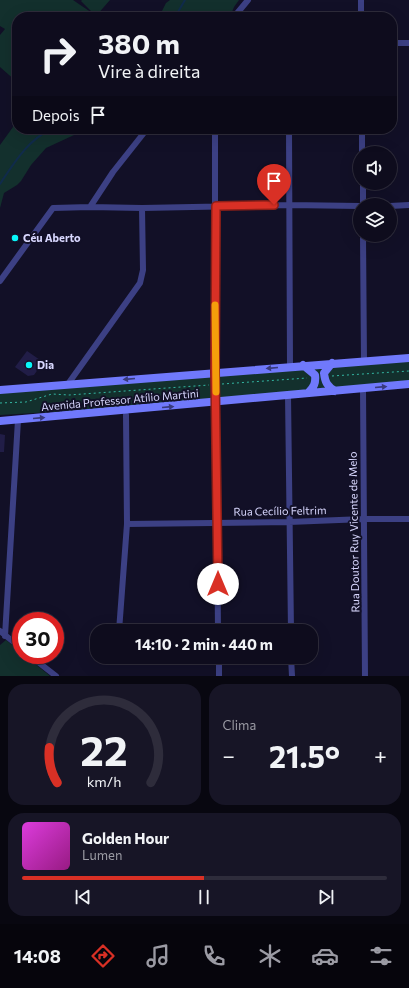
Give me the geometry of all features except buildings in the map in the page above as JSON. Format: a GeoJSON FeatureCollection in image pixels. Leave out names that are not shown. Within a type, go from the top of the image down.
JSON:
{"type":"FeatureCollection","features":[{"type":"Feature","properties":{"kind":"main road","name":"Avenida Professor Atílio Martini"},"geometry":{"type":"LineString","coordinates":[[0,390],[290,366],[409,358]]}},
{"type":"Feature","properties":{"kind":"main road"},"geometry":{"type":"LineString","coordinates":[[332,363],[324,373],[324,377],[328,387],[334,391]]}},
{"type":"Feature","properties":{"kind":"main road"},"geometry":{"type":"LineString","coordinates":[[303,365],[315,374],[314,388],[308,393]]}},
{"type":"Feature","properties":{"kind":"main road","name":"Avenida Professor Atílio Martini"},"geometry":{"type":"LineString","coordinates":[[0,421],[409,384]]}},
{"type":"Feature","properties":{"kind":"street"},"geometry":{"type":"LineString","coordinates":[[238,12],[248,0]]}},
{"type":"Feature","properties":{"kind":"street"},"geometry":{"type":"LineString","coordinates":[[361,0],[361,12]]}},
{"type":"Feature","properties":{"kind":"street"},"geometry":{"type":"LineString","coordinates":[[397,43],[409,43]]}},
{"type":"Feature","properties":{"kind":"street"},"geometry":{"type":"LineString","coordinates":[[90,207],[113,172],[143,134]]}},
{"type":"Feature","properties":{"kind":"street"},"geometry":{"type":"LineString","coordinates":[[215,134],[215,372],[218,523],[218,624]]}},
{"type":"Feature","properties":{"kind":"street"},"geometry":{"type":"LineString","coordinates":[[289,134],[290,366]]}},
{"type":"Feature","properties":{"kind":"street"},"geometry":{"type":"LineString","coordinates":[[362,134],[362,146]]}},
{"type":"Feature","properties":{"kind":"street"},"geometry":{"type":"LineString","coordinates":[[0,282],[53,208],[142,208],[289,204],[353,206]]}},
{"type":"Feature","properties":{"kind":"street"},"geometry":{"type":"LineString","coordinates":[[397,206],[409,206]]}},
{"type":"Feature","properties":{"kind":"street"},"geometry":{"type":"LineString","coordinates":[[68,384],[140,283],[143,270],[142,208]]}},
{"type":"Feature","properties":{"kind":"street"},"geometry":{"type":"LineString","coordinates":[[363,242],[364,361]]}},
{"type":"Feature","properties":{"kind":"street","name":"Rua Doutor Ruy Vicente de Melo"},"geometry":{"type":"LineString","coordinates":[[362,388],[365,676]]}},
{"type":"Feature","properties":{"kind":"street"},"geometry":{"type":"LineString","coordinates":[[288,395],[291,624]]}},
{"type":"Feature","properties":{"kind":"street"},"geometry":{"type":"LineString","coordinates":[[120,624],[127,524],[126,415]]}},
{"type":"Feature","properties":{"kind":"street"},"geometry":{"type":"LineString","coordinates":[[12,641],[2,634],[18,420]]}},
{"type":"Feature","properties":{"kind":"street","name":"Rua Cecílio Feltrim"},"geometry":{"type":"LineString","coordinates":[[127,524],[409,519]]}},
{"type":"Feature","properties":{"kind":"street"},"geometry":{"type":"LineString","coordinates":[[41,664],[56,676]]}},
{"type":"Feature","properties":{"kind":"street"},"geometry":{"type":"LineString","coordinates":[[219,664],[219,676]]}},
{"type":"Feature","properties":{"kind":"street"},"geometry":{"type":"LineString","coordinates":[[291,664],[292,676]]}},
{"type":"Feature","properties":{"kind":"path"},"geometry":{"type":"LineString","coordinates":[[324,377],[409,371]]}},
{"type":"Feature","properties":{"kind":"path"},"geometry":{"type":"LineString","coordinates":[[0,403],[26,402],[52,394],[69,395],[315,377]]}},
{"type":"Feature","properties":{"kind":"green space"},"geometry":{"type":"Polygon","coordinates":[[[0,0],[73,0],[91,12],[12,12],[12,78],[0,67],[0,35],[5,29],[0,26],[0,0]]]}},
{"type":"Feature","properties":{"kind":"green space"},"geometry":{"type":"Polygon","coordinates":[[[82,0],[110,0],[100,12],[92,12],[81,1],[82,0]]]}},
{"type":"Feature","properties":{"kind":"green space"},"geometry":{"type":"Polygon","coordinates":[[[170,0],[239,0],[232,12],[162,12],[166,3],[170,0]]]}},
{"type":"Feature","properties":{"kind":"green space"},"geometry":{"type":"Polygon","coordinates":[[[12,128],[12,134],[76,134],[46,148],[31,165],[21,181],[4,193],[0,208],[0,145],[12,128]]]}},
{"type":"Feature","properties":{"kind":"green space"},"geometry":{"type":"Polygon","coordinates":[[[409,359],[409,381],[68,411],[0,415],[0,391],[409,359]]]}},
{"type":"Feature","properties":{"kind":"green space"},"geometry":{"type":"Polygon","coordinates":[[[6,640],[12,645],[12,664],[35,664],[50,676],[0,676],[0,645],[6,640]]]}},
{"type":"Feature","properties":{"kind":"waterway"},"geometry":{"type":"LineString","coordinates":[[178,12],[185,0]]}},
{"type":"Feature","properties":{"kind":"waterway"},"geometry":{"type":"LineString","coordinates":[[0,184],[16,160],[28,146],[43,134]]}},
{"type":"Feature","properties":{"kind":"slow traffic"},"geometry":{"type":"LineString","coordinates":[[215,305],[216,392]]}},
{"type":"Feature","properties":{"kind":"place","name":"Céu Aberto"},"geometry":{"type":"Point","coordinates":[15,238]}},
{"type":"Feature","properties":{"kind":"place","name":"Dia"},"geometry":{"type":"Point","coordinates":[29,365]}},
{"type":"Feature","properties":{"kind":"route"},"geometry":{"type":"LineString","coordinates":[[218,584],[215,372],[216,206],[274,205]]}}]}
